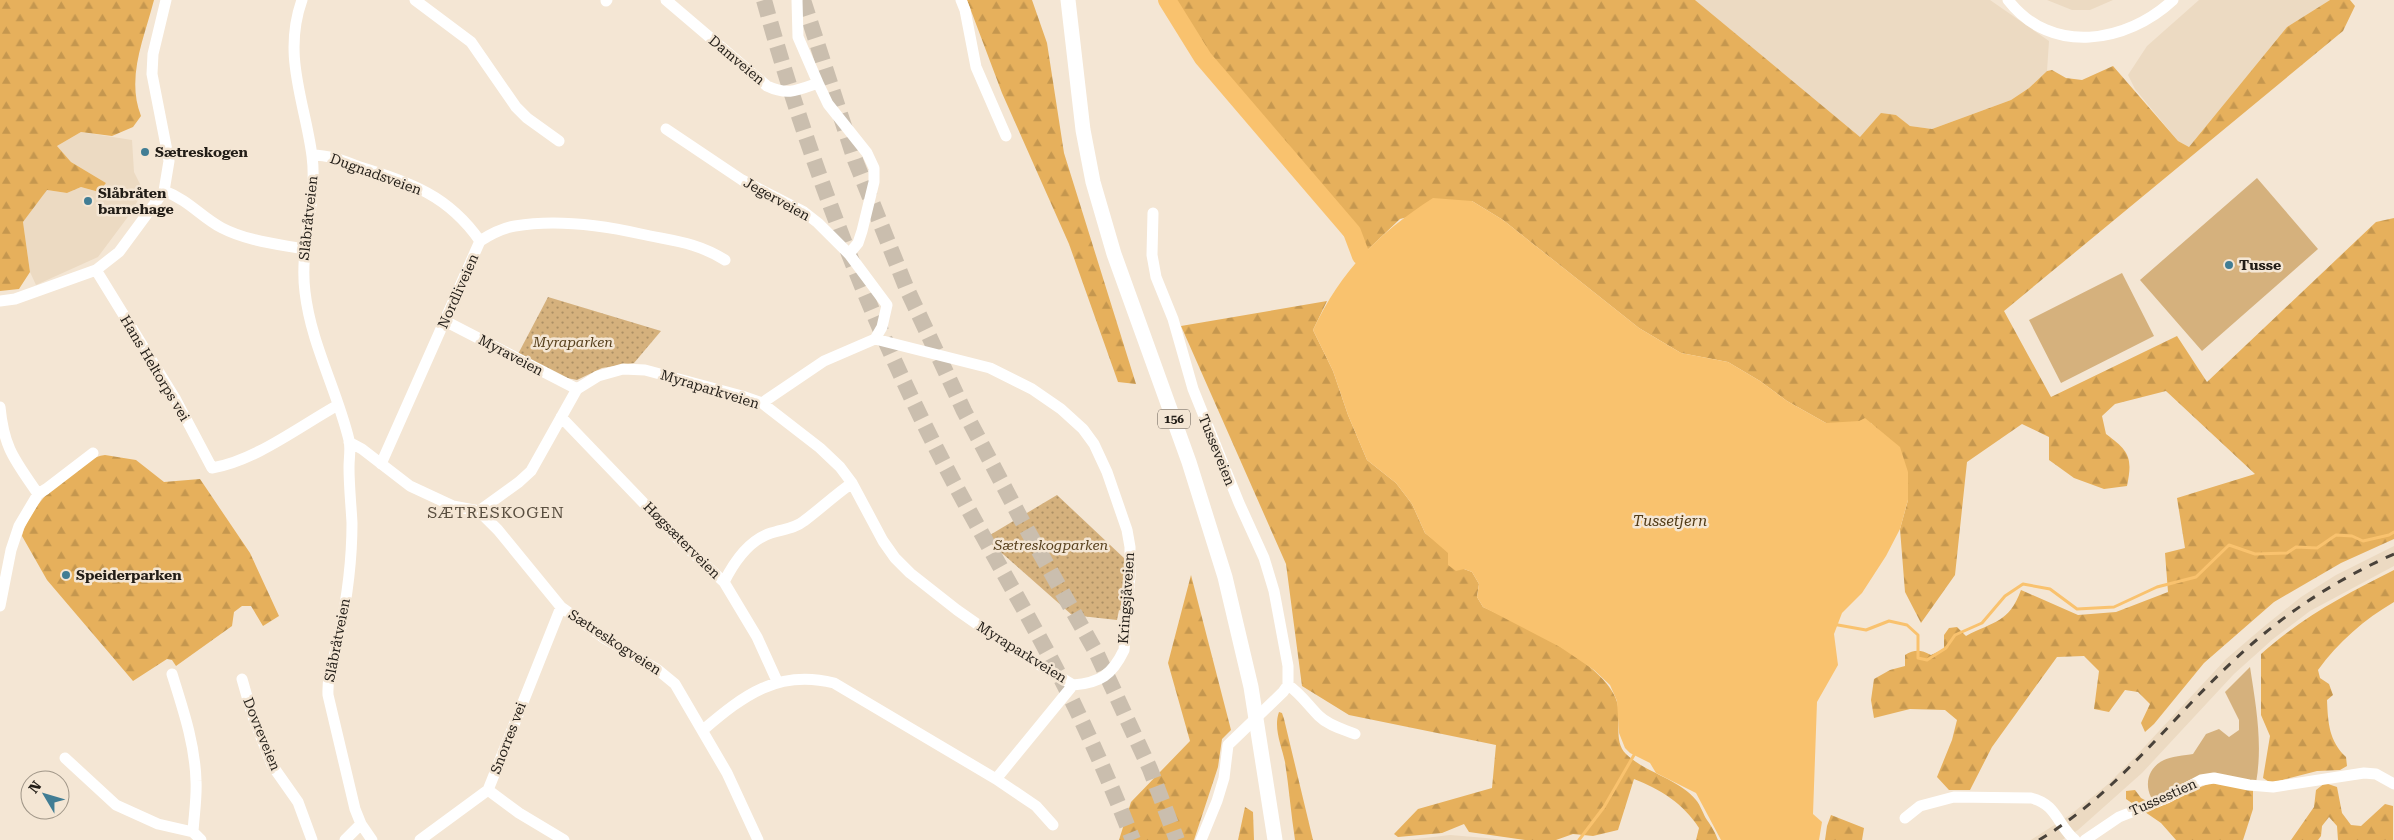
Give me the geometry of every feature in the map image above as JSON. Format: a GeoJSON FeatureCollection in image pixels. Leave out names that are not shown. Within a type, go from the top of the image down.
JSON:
{"type":"FeatureCollection","features":[{"type":"Feature","properties":{"kind":"main road","name":"156"},"geometry":{"type":"LineString","coordinates":[[1068,0],[1083,130],[1094,182],[1114,254],[1189,462],[1225,577],[1251,687],[1274,840]]}},
{"type":"Feature","properties":{"kind":"street"},"geometry":{"type":"LineString","coordinates":[[0,301],[14,299],[96,270],[118,252],[164,191],[169,161],[152,74],[154,46],[166,0]]}},
{"type":"Feature","properties":{"kind":"street","name":"Slåbråtveien"},"geometry":{"type":"LineString","coordinates":[[302,0],[295,34],[294,63],[296,88],[312,155],[313,198],[304,249],[303,270],[308,314],[349,442],[351,555],[339,638],[327,680],[328,695],[361,824],[372,840]]}},
{"type":"Feature","properties":{"kind":"street"},"geometry":{"type":"LineString","coordinates":[[415,0],[471,42],[516,107],[527,118],[559,141]]}},
{"type":"Feature","properties":{"kind":"street","name":"Damveien"},"geometry":{"type":"LineString","coordinates":[[666,0],[767,86],[779,92],[792,92],[818,83]]}},
{"type":"Feature","properties":{"kind":"street"},"geometry":{"type":"LineString","coordinates":[[797,0],[798,37],[818,83],[828,104],[867,153],[874,168],[874,182],[862,231],[858,243],[849,254]]}},
{"type":"Feature","properties":{"kind":"street"},"geometry":{"type":"LineString","coordinates":[[961,0],[965,10],[976,67],[1006,136]]}},
{"type":"Feature","properties":{"kind":"street"},"geometry":{"type":"LineString","coordinates":[[2008,0],[2019,12],[2046,29],[2069,36],[2093,38],[2127,30],[2149,19],[2173,0]]}},
{"type":"Feature","properties":{"kind":"street","name":"Jegerveien"},"geometry":{"type":"LineString","coordinates":[[666,129],[742,180],[804,212],[818,223],[849,254],[887,304],[882,327],[875,339]]}},
{"type":"Feature","properties":{"kind":"street","name":"Dugnadsveien"},"geometry":{"type":"LineString","coordinates":[[312,155],[326,155],[402,180],[430,194],[455,210],[480,240]]}},
{"type":"Feature","properties":{"kind":"street"},"geometry":{"type":"LineString","coordinates":[[164,191],[188,202],[222,228],[261,241],[304,249]]}},
{"type":"Feature","properties":{"kind":"street","name":"Tusseveien"},"geometry":{"type":"LineString","coordinates":[[1153,213],[1152,255],[1156,277],[1172,319],[1193,390],[1238,503],[1264,558],[1274,591],[1288,666],[1286,689]]}},
{"type":"Feature","properties":{"kind":"street","name":"Nordliveien"},"geometry":{"type":"LineString","coordinates":[[381,464],[480,240],[495,232],[514,226],[548,224],[606,226],[692,243],[725,260]]}},
{"type":"Feature","properties":{"kind":"street","name":"Hans Heltorps vei"},"geometry":{"type":"LineString","coordinates":[[96,270],[176,400],[212,468],[227,465],[256,452],[338,404]]}},
{"type":"Feature","properties":{"kind":"street","name":"Myraveien"},"geometry":{"type":"LineString","coordinates":[[444,321],[577,389]]}},
{"type":"Feature","properties":{"kind":"street"},"geometry":{"type":"LineString","coordinates":[[762,403],[824,361],[875,339]]}},
{"type":"Feature","properties":{"kind":"street","name":"Kringsjåveien"},"geometry":{"type":"LineString","coordinates":[[875,339],[964,360],[1007,376],[1061,409],[1084,429],[1094,444],[1107,472],[1127,530],[1130,546],[1127,616],[1124,650],[1117,666],[1099,680],[1086,684],[1073,684]]}},
{"type":"Feature","properties":{"kind":"street","name":"Myraparkveien"},"geometry":{"type":"LineString","coordinates":[[479,511],[519,482],[530,471],[577,389],[598,376],[623,369],[645,370],[762,403],[820,448],[840,467],[852,483],[883,541],[895,558],[910,573],[956,610],[1007,645],[1073,684]]}},
{"type":"Feature","properties":{"kind":"street"},"geometry":{"type":"LineString","coordinates":[[0,407],[3,435],[7,448],[38,494]]}},
{"type":"Feature","properties":{"kind":"street","name":"Høgsæterveien"},"geometry":{"type":"LineString","coordinates":[[561,417],[683,544],[724,582],[757,637],[777,681]]}},
{"type":"Feature","properties":{"kind":"street"},"geometry":{"type":"LineString","coordinates":[[349,442],[362,449],[410,486],[453,506],[479,511]]}},
{"type":"Feature","properties":{"kind":"street"},"geometry":{"type":"LineString","coordinates":[[0,606],[16,534],[38,494],[93,453]]}},
{"type":"Feature","properties":{"kind":"street"},"geometry":{"type":"LineString","coordinates":[[724,582],[733,563],[747,548],[769,533],[790,529],[803,522],[824,503],[852,483]]}},
{"type":"Feature","properties":{"kind":"street","name":"Sætreskogveien"},"geometry":{"type":"LineString","coordinates":[[479,511],[498,530],[560,607],[675,684],[727,773],[754,838]]}},
{"type":"Feature","properties":{"kind":"street","name":"Snorres vei"},"geometry":{"type":"LineString","coordinates":[[420,840],[488,790],[560,607]]}},
{"type":"Feature","properties":{"kind":"street"},"geometry":{"type":"LineString","coordinates":[[172,674],[187,724],[195,762],[196,783],[193,832]]}},
{"type":"Feature","properties":{"kind":"street"},"geometry":{"type":"LineString","coordinates":[[703,730],[727,709],[777,681],[806,678],[834,683],[996,779],[1036,806],[1053,825]]}},
{"type":"Feature","properties":{"kind":"street","name":"Dovreveien"},"geometry":{"type":"LineString","coordinates":[[242,679],[252,714],[272,765],[298,802],[312,840]]}},
{"type":"Feature","properties":{"kind":"street"},"geometry":{"type":"LineString","coordinates":[[996,779],[1073,684]]}},
{"type":"Feature","properties":{"kind":"street"},"geometry":{"type":"LineString","coordinates":[[1201,840],[1217,801],[1224,778],[1226,752],[1232,739],[1286,689],[1301,695],[1319,716],[1330,724],[1355,734]]}},
{"type":"Feature","properties":{"kind":"street"},"geometry":{"type":"LineString","coordinates":[[65,758],[116,805],[158,824],[193,832],[202,840]]}},
{"type":"Feature","properties":{"kind":"street","name":"Tussestien"},"geometry":{"type":"LineString","coordinates":[[2085,840],[2129,812],[2167,798],[2193,783],[2207,778],[2273,787],[2364,773],[2376,774],[2394,784]]}},
{"type":"Feature","properties":{"kind":"street"},"geometry":{"type":"LineString","coordinates":[[488,790],[519,813],[564,840]]}},
{"type":"Feature","properties":{"kind":"street"},"geometry":{"type":"LineString","coordinates":[[1905,818],[1920,806],[1954,797],[2031,798],[2044,802],[2073,839]]}},
{"type":"Feature","properties":{"kind":"street"},"geometry":{"type":"LineString","coordinates":[[345,840],[361,824]]}},
{"type":"Feature","properties":{"kind":"shaded area"},"geometry":{"type":"Polygon","coordinates":[[[1695,0],[1990,0],[2049,41],[2047,71],[2029,88],[2011,100],[1932,129],[1910,126],[1896,115],[1860,138],[1695,0]]]}},
{"type":"Feature","properties":{"kind":"shaded area"},"geometry":{"type":"Polygon","coordinates":[[[2047,0],[2113,0],[2090,10],[2072,10],[2047,0]]]}},
{"type":"Feature","properties":{"kind":"shaded area"},"geometry":{"type":"Polygon","coordinates":[[[2199,0],[2330,0],[2287,27],[2189,147],[2178,141],[2135,89],[2128,75],[2147,46],[2199,0]]]}},
{"type":"Feature","properties":{"kind":"shaded area","name":"Slåbråten barnehage"},"geometry":{"type":"Polygon","coordinates":[[[81,132],[132,140],[134,172],[143,190],[133,210],[98,257],[36,285],[30,272],[23,222],[47,190],[67,193],[81,187],[99,192],[106,183],[71,162],[57,146],[81,132]]]}},
{"type":"Feature","properties":{"kind":"shaded area"},"geometry":{"type":"Polygon","coordinates":[[[2394,546],[2394,566],[2310,611],[2273,639],[2234,674],[2142,773],[2078,830],[2062,840],[2031,840],[2070,815],[2107,785],[2226,659],[2267,624],[2301,597],[2336,575],[2394,546]]]}},
{"type":"Feature","properties":{"kind":"shaded area"},"geometry":{"type":"Polygon","coordinates":[[[1450,835],[1486,838],[1502,840],[1408,840],[1450,835]]]}},
{"type":"Feature","properties":{"kind":"green space"},"geometry":{"type":"Polygon","coordinates":[[[0,0],[154,0],[136,72],[135,87],[141,116],[133,127],[112,136],[81,132],[57,146],[71,162],[106,183],[99,192],[81,187],[67,193],[47,190],[23,222],[30,272],[19,289],[0,291],[0,0]]]}},
{"type":"Feature","properties":{"kind":"green space"},"geometry":{"type":"Polygon","coordinates":[[[967,0],[1032,0],[1047,43],[1064,153],[1136,384],[1118,382],[1069,244],[1002,93],[967,0]]]}},
{"type":"Feature","properties":{"kind":"green space"},"geometry":{"type":"Polygon","coordinates":[[[1166,0],[1695,0],[1860,137],[1881,113],[1896,115],[1910,126],[1932,129],[2011,100],[2029,88],[2047,71],[2052,70],[2066,78],[2082,80],[2113,66],[2178,141],[2189,147],[2287,27],[2330,0],[2350,0],[2355,6],[2343,31],[2004,311],[2051,397],[2177,336],[2207,382],[2376,222],[2394,218],[2394,539],[2341,563],[2274,602],[2204,663],[2154,724],[2145,732],[2141,723],[2150,704],[2138,692],[2125,690],[2109,712],[2094,709],[2099,671],[2084,656],[2057,657],[1992,747],[1970,790],[1949,790],[1937,777],[1952,740],[1957,720],[1945,710],[1910,709],[1874,718],[1871,700],[1874,679],[1890,670],[1905,666],[1905,655],[1909,653],[1918,651],[1931,655],[1944,649],[1944,635],[1949,628],[1957,627],[1966,636],[2000,620],[2011,609],[2021,590],[2078,615],[2116,612],[2168,592],[2165,553],[2185,548],[2177,498],[2255,474],[2166,391],[2115,404],[2102,416],[2106,434],[2120,445],[2129,461],[2127,486],[2104,489],[2074,478],[2049,460],[2049,437],[2022,424],[1967,462],[1955,575],[1921,623],[1905,592],[1900,529],[1908,500],[1876,429],[1871,423],[1826,423],[1787,401],[1760,381],[1728,362],[1681,353],[1639,328],[1503,220],[1472,201],[1400,219],[1360,257],[1166,0]]]}},
{"type":"Feature","properties":{"kind":"green space","name":"Tusse"},"geometry":{"type":"Polygon","coordinates":[[[2257,178],[2318,249],[2202,351],[2140,280],[2257,178]]]}},
{"type":"Feature","properties":{"kind":"green space"},"geometry":{"type":"Polygon","coordinates":[[[2122,273],[2154,336],[2061,383],[2029,320],[2122,273]]]}},
{"type":"Feature","properties":{"kind":"green space","name":"Myraparken"},"geometry":{"type":"Polygon","coordinates":[[[548,297],[661,331],[634,363],[602,368],[577,380],[562,377],[517,356],[548,297]]]}},
{"type":"Feature","properties":{"kind":"green space"},"geometry":{"type":"Polygon","coordinates":[[[1327,301],[1313,330],[1333,371],[1348,415],[1367,460],[1396,483],[1412,504],[1425,533],[1442,546],[1464,569],[1472,572],[1479,584],[1477,597],[1483,607],[1558,645],[1595,671],[1608,685],[1618,706],[1620,742],[1626,754],[1634,761],[1672,781],[1689,793],[1698,802],[1718,840],[1696,840],[1699,828],[1679,805],[1671,798],[1634,779],[1618,830],[1593,836],[1573,834],[1556,840],[1525,840],[1469,832],[1464,824],[1442,833],[1398,837],[1394,834],[1418,809],[1492,788],[1496,745],[1349,715],[1302,686],[1286,564],[1181,326],[1327,301]]]}},
{"type":"Feature","properties":{"kind":"green space"},"geometry":{"type":"Polygon","coordinates":[[[105,455],[136,460],[164,482],[200,479],[250,553],[279,616],[263,626],[251,606],[242,606],[234,612],[232,626],[176,666],[172,660],[167,659],[133,681],[47,580],[22,536],[26,524],[34,511],[54,486],[80,465],[93,458],[105,455]]]}},
{"type":"Feature","properties":{"kind":"green space","name":"Sætreskogparken"},"geometry":{"type":"Polygon","coordinates":[[[1057,495],[1125,559],[1121,611],[1119,610],[1117,620],[1072,615],[987,540],[990,535],[1057,495]]]}},
{"type":"Feature","properties":{"kind":"green space"},"geometry":{"type":"Polygon","coordinates":[[[2394,570],[2394,602],[2353,632],[2334,650],[2318,670],[2320,678],[2329,684],[2333,695],[2327,700],[2330,731],[2336,745],[2346,757],[2347,766],[2340,770],[2317,771],[2271,783],[2263,778],[2270,736],[2261,715],[2261,654],[2308,618],[2394,570]]]}},
{"type":"Feature","properties":{"kind":"green space"},"geometry":{"type":"Polygon","coordinates":[[[1191,575],[1231,730],[1222,739],[1218,767],[1194,840],[1119,840],[1131,802],[1190,741],[1168,663],[1191,575]]]}},
{"type":"Feature","properties":{"kind":"green space"},"geometry":{"type":"Polygon","coordinates":[[[2250,667],[2259,739],[2256,783],[2214,774],[2159,799],[2151,797],[2148,786],[2149,776],[2159,763],[2170,758],[2193,754],[2206,734],[2219,729],[2229,737],[2239,730],[2239,720],[2225,692],[2250,667]]]}},
{"type":"Feature","properties":{"kind":"green space"},"geometry":{"type":"Polygon","coordinates":[[[1279,712],[1282,713],[1284,719],[1313,840],[1295,840],[1285,762],[1277,731],[1279,712]]]}},
{"type":"Feature","properties":{"kind":"green space"},"geometry":{"type":"Polygon","coordinates":[[[2211,783],[2253,789],[2253,809],[2243,840],[2176,840],[2161,823],[2126,799],[2126,791],[2135,790],[2141,798],[2154,805],[2211,783]]]}},
{"type":"Feature","properties":{"kind":"green space"},"geometry":{"type":"Polygon","coordinates":[[[2325,783],[2337,787],[2342,813],[2351,825],[2361,826],[2385,804],[2393,806],[2393,840],[2338,840],[2337,826],[2329,817],[2322,826],[2321,836],[2318,840],[2291,840],[2314,807],[2316,790],[2325,783]]]}},
{"type":"Feature","properties":{"kind":"green space"},"geometry":{"type":"Polygon","coordinates":[[[1245,807],[1253,812],[1254,840],[1238,840],[1245,807]]]}},
{"type":"Feature","properties":{"kind":"green space"},"geometry":{"type":"Polygon","coordinates":[[[1831,815],[1864,828],[1862,840],[1825,840],[1831,815]]]}},
{"type":"Feature","properties":{"kind":"water","name":"Tussetjern"},"geometry":{"type":"Polygon","coordinates":[[[1433,198],[1472,201],[1503,220],[1639,328],[1681,353],[1728,362],[1760,381],[1787,401],[1826,423],[1859,421],[1865,418],[1900,447],[1908,472],[1908,500],[1900,529],[1886,556],[1862,593],[1842,613],[1834,634],[1838,665],[1817,702],[1813,814],[1822,822],[1819,840],[1721,840],[1696,793],[1656,773],[1650,763],[1630,753],[1625,748],[1619,733],[1617,701],[1610,685],[1594,670],[1560,647],[1483,607],[1477,597],[1479,584],[1472,572],[1464,569],[1456,571],[1448,565],[1448,553],[1425,533],[1412,504],[1396,483],[1367,460],[1348,415],[1333,371],[1313,330],[1336,290],[1362,255],[1395,226],[1433,198]]]}},
{"type":"Feature","properties":{"kind":"waterway"},"geometry":{"type":"LineString","coordinates":[[1167,0],[1203,58],[1352,232],[1361,256]]}},
{"type":"Feature","properties":{"kind":"waterway"},"geometry":{"type":"LineString","coordinates":[[1838,625],[1866,630],[1889,621],[1907,625],[1918,635],[1918,658],[1927,660],[1946,648],[1955,635],[1982,623],[2005,596],[2023,584],[2050,589],[2077,609],[2114,607],[2157,587],[2196,577],[2229,545],[2255,554],[2287,553],[2296,547],[2317,548],[2336,535],[2352,536],[2363,541],[2394,532]]}},
{"type":"Feature","properties":{"kind":"waterway"},"geometry":{"type":"LineString","coordinates":[[1579,840],[1604,807],[1634,755]]}},
{"type":"Feature","properties":{"kind":"tunnel"},"geometry":{"type":"LineString","coordinates":[[764,0],[816,167],[836,222],[881,330],[930,436],[1064,685],[1095,750],[1133,840]]}},
{"type":"Feature","properties":{"kind":"tunnel"},"geometry":{"type":"LineString","coordinates":[[803,0],[855,160],[906,287],[964,411],[1021,519],[1096,652],[1150,769],[1177,840]]}},
{"type":"Feature","properties":{"kind":"railway"},"geometry":{"type":"LineString","coordinates":[[2039,840],[2092,802],[2116,780],[2207,686],[2268,630],[2328,588],[2394,554]]}},
{"type":"Feature","properties":{"kind":"place","name":"Sætreskogen"},"geometry":{"type":"Point","coordinates":[145,152]}},
{"type":"Feature","properties":{"kind":"place","name":"Slåbråten barnehage"},"geometry":{"type":"Point","coordinates":[88,201]}},
{"type":"Feature","properties":{"kind":"place","name":"Tusse"},"geometry":{"type":"Point","coordinates":[2229,265]}},
{"type":"Feature","properties":{"kind":"place","name":"Speiderparken"},"geometry":{"type":"Point","coordinates":[66,575]}},
{"type":"Feature","properties":{"kind":"district","name":"SÆTRESKOGEN"},"geometry":{"type":"Point","coordinates":[496,512]}}]}
